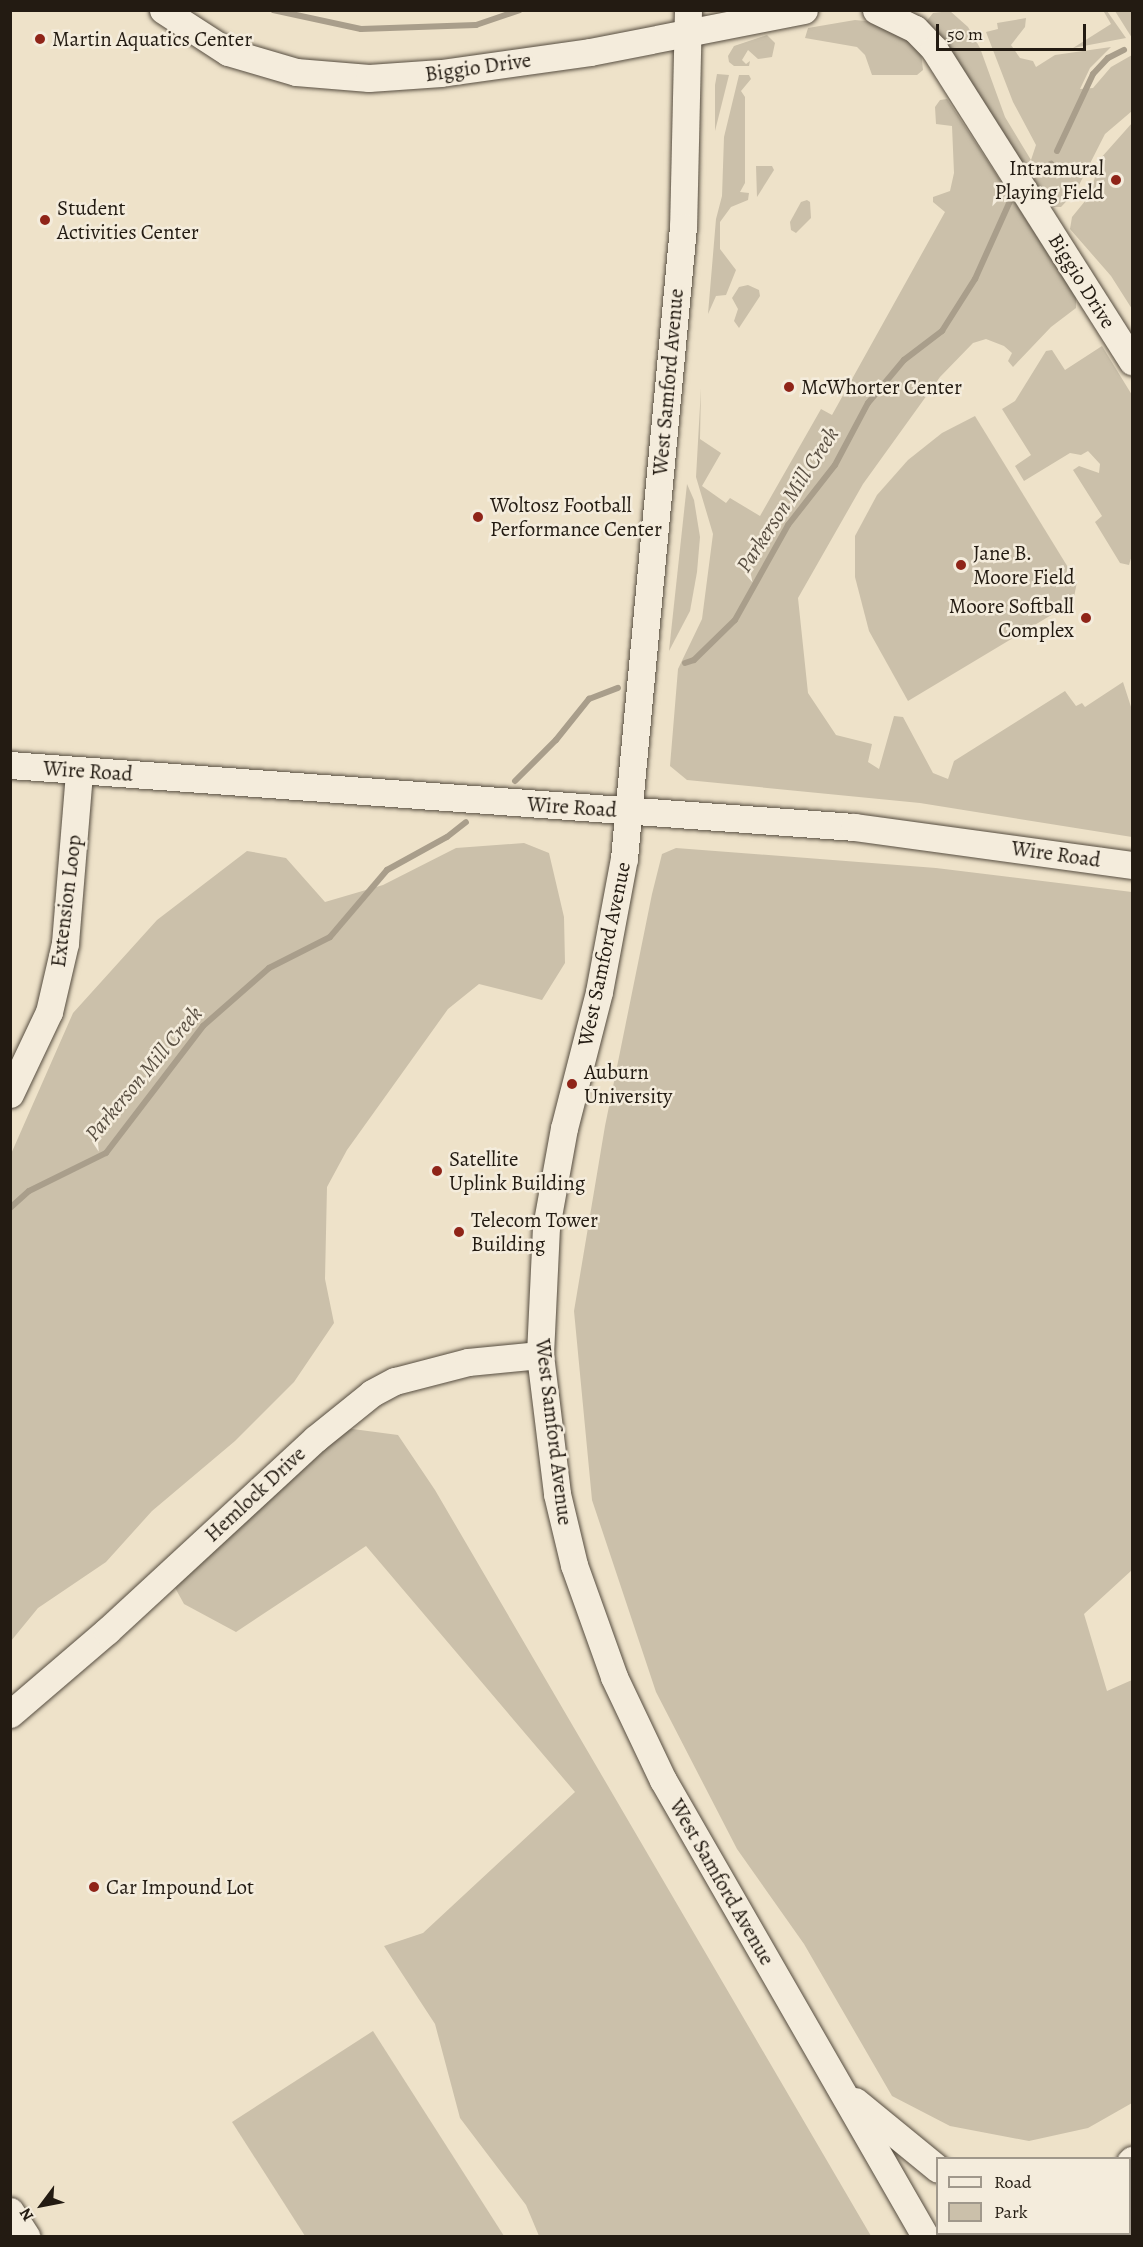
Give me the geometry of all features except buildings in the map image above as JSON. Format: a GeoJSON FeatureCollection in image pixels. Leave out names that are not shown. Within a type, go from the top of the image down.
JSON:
{"type":"FeatureCollection","features":[{"type":"Feature","properties":{"kind":"street","name":"Biggio Drive"},"geometry":{"type":"LineString","coordinates":[[163,10],[228,52],[296,72],[369,78],[441,73],[688,23],[804,10]]}},
{"type":"Feature","properties":{"kind":"street","name":"Biggio Drive"},"geometry":{"type":"LineString","coordinates":[[876,10],[915,29],[934,49],[1132,361]]}},
{"type":"Feature","properties":{"kind":"street","name":"West Samford Avenue"},"geometry":{"type":"LineString","coordinates":[[688,23],[683,227],[629,811],[599,992],[564,1128],[546,1227],[540,1355],[557,1494],[574,1565],[614,1677],[663,1780],[925,2236]]}},
{"type":"Feature","properties":{"kind":"street","name":"Wire Road"},"geometry":{"type":"LineString","coordinates":[[10,765],[887,831],[1132,865]]}},
{"type":"Feature","properties":{"kind":"street","name":"Extension Loop"},"geometry":{"type":"LineString","coordinates":[[10,1094],[49,1012],[65,943],[79,771]]}},
{"type":"Feature","properties":{"kind":"street","name":"Hemlock Drive"},"geometry":{"type":"LineString","coordinates":[[10,1714],[107,1631],[315,1439],[372,1393],[395,1381],[468,1362],[540,1355]]}},
{"type":"Feature","properties":{"kind":"street"},"geometry":{"type":"LineString","coordinates":[[840,2087],[936,2167]]}},
{"type":"Feature","properties":{"kind":"street"},"geometry":{"type":"LineString","coordinates":[[10,2211],[26,2236]]}},
{"type":"Feature","properties":{"kind":"green space"},"geometry":{"type":"Polygon","coordinates":[[[950,11],[968,27],[980,48],[1005,117],[1031,160],[1036,145],[1013,102],[986,32],[998,29],[997,23],[1026,18],[1025,27],[1011,45],[1020,58],[1033,61],[1036,67],[1055,55],[1111,47],[1090,68],[1080,89],[1093,88],[1111,67],[1132,55],[1132,111],[1105,134],[1076,191],[1061,207],[1049,207],[1033,182],[1036,175],[1031,172],[1026,176],[925,23],[933,13],[950,11]]]}},
{"type":"Feature","properties":{"kind":"green space"},"geometry":{"type":"Polygon","coordinates":[[[1107,11],[1126,38],[1073,48],[1111,24],[1104,12],[1107,11]]]}},
{"type":"Feature","properties":{"kind":"green space"},"geometry":{"type":"Polygon","coordinates":[[[1115,11],[1132,11],[1132,38],[1115,11]]]}},
{"type":"Feature","properties":{"kind":"green space"},"geometry":{"type":"Polygon","coordinates":[[[855,20],[875,22],[910,40],[921,52],[923,70],[917,75],[872,75],[865,55],[857,47],[805,38],[808,28],[855,20]]]}},
{"type":"Feature","properties":{"kind":"green space"},"geometry":{"type":"Polygon","coordinates":[[[767,35],[775,43],[772,57],[758,59],[748,50],[742,60],[746,64],[750,61],[749,66],[734,66],[729,62],[728,56],[734,46],[767,35]]]}},
{"type":"Feature","properties":{"kind":"green space"},"geometry":{"type":"Polygon","coordinates":[[[717,74],[729,75],[715,131],[715,85],[717,74]]]}},
{"type":"Feature","properties":{"kind":"green space"},"geometry":{"type":"Polygon","coordinates":[[[739,75],[749,75],[751,79],[741,91],[745,97],[745,183],[740,192],[749,193],[748,200],[731,207],[720,222],[720,249],[736,270],[726,295],[716,296],[708,314],[716,219],[722,196],[724,137],[739,75]]]}},
{"type":"Feature","properties":{"kind":"green space"},"geometry":{"type":"Polygon","coordinates":[[[947,99],[1076,296],[1076,308],[1051,327],[1013,367],[1008,361],[1012,353],[1004,346],[986,339],[973,343],[940,377],[863,484],[798,598],[808,693],[836,735],[872,744],[868,762],[879,769],[894,716],[903,717],[933,773],[948,779],[954,761],[1065,691],[1076,706],[1082,703],[1085,707],[1123,682],[1132,710],[1132,837],[920,803],[687,780],[670,766],[678,669],[702,619],[713,534],[696,477],[701,388],[700,439],[721,453],[702,486],[726,503],[730,498],[760,516],[821,409],[832,415],[945,212],[933,202],[933,197],[950,191],[954,173],[952,126],[936,124],[935,107],[940,100],[947,99]]]}},
{"type":"Feature","properties":{"kind":"green space"},"geometry":{"type":"Polygon","coordinates":[[[1132,123],[1132,309],[1111,276],[1070,229],[1072,217],[1090,195],[1100,159],[1132,123]]]}},
{"type":"Feature","properties":{"kind":"green space"},"geometry":{"type":"Polygon","coordinates":[[[756,166],[772,166],[774,170],[757,197],[756,166]]]}},
{"type":"Feature","properties":{"kind":"green space"},"geometry":{"type":"Polygon","coordinates":[[[807,200],[810,202],[811,218],[796,233],[791,230],[790,222],[801,202],[807,200]]]}},
{"type":"Feature","properties":{"kind":"green space"},"geometry":{"type":"Polygon","coordinates":[[[748,285],[759,290],[760,296],[739,328],[734,321],[738,309],[732,298],[739,287],[748,285]]]}},
{"type":"Feature","properties":{"kind":"green space"},"geometry":{"type":"Polygon","coordinates":[[[1102,346],[1132,395],[1132,555],[1129,565],[1120,563],[1095,522],[1102,516],[1073,470],[1079,466],[1099,473],[1100,464],[1088,451],[1081,455],[1070,453],[1024,481],[1015,466],[1031,455],[1002,409],[1015,401],[1046,351],[1052,350],[1065,370],[1102,346]]]}},
{"type":"Feature","properties":{"kind":"green space","name":"Jane B. Moore Field"},"geometry":{"type":"Polygon","coordinates":[[[975,416],[1077,582],[1073,602],[908,701],[869,631],[855,577],[855,536],[877,495],[908,460],[942,433],[975,416]]]}},
{"type":"Feature","properties":{"kind":"green space"},"geometry":{"type":"Polygon","coordinates":[[[687,484],[694,500],[700,537],[697,572],[690,611],[669,651],[687,484]]]}},
{"type":"Feature","properties":{"kind":"green space"},"geometry":{"type":"Polygon","coordinates":[[[524,843],[549,853],[564,917],[565,963],[542,1000],[479,984],[448,1009],[347,1150],[327,1187],[325,1279],[334,1323],[294,1382],[235,1441],[152,1511],[106,1562],[38,1608],[11,1641],[11,1154],[73,1013],[157,920],[247,851],[286,858],[325,902],[383,885],[456,848],[524,843]]]}},
{"type":"Feature","properties":{"kind":"green space"},"geometry":{"type":"Polygon","coordinates":[[[676,848],[936,868],[1132,892],[1132,1570],[1084,1614],[1107,1691],[1132,1680],[1132,2103],[1088,2128],[1029,2141],[950,2126],[892,2096],[804,1944],[737,1849],[656,1692],[592,1500],[574,1311],[605,1126],[652,894],[662,854],[676,848]]]}},
{"type":"Feature","properties":{"kind":"green space"},"geometry":{"type":"Polygon","coordinates":[[[330,1426],[398,1435],[435,1490],[871,2236],[539,2236],[526,2205],[460,2118],[435,2024],[384,1946],[423,1933],[575,1792],[366,1546],[236,1632],[184,1604],[168,1575],[330,1426]]]}},
{"type":"Feature","properties":{"kind":"green space"},"geometry":{"type":"Polygon","coordinates":[[[373,2031],[504,2236],[305,2236],[232,2122],[373,2031]]]}},
{"type":"Feature","properties":{"kind":"waterway","name":"Parkerson Mill Creek"},"geometry":{"type":"LineString","coordinates":[[273,10],[361,29],[476,25],[520,10]]}},
{"type":"Feature","properties":{"kind":"waterway","name":"Parkerson Mill Creek"},"geometry":{"type":"LineString","coordinates":[[1057,151],[1093,74],[1108,58],[1124,50]]}},
{"type":"Feature","properties":{"kind":"waterway","name":"Parkerson Mill Creek"},"geometry":{"type":"LineString","coordinates":[[1030,175],[1051,164]]}},
{"type":"Feature","properties":{"kind":"waterway","name":"Parkerson Mill Creek"},"geometry":{"type":"LineString","coordinates":[[685,663],[694,660],[735,620],[788,525],[835,465],[868,403],[904,360],[942,331],[975,279],[1010,201]]}},
{"type":"Feature","properties":{"kind":"waterway","name":"Parkerson Mill Creek"},"geometry":{"type":"LineString","coordinates":[[515,781],[556,740],[589,699],[618,688]]}},
{"type":"Feature","properties":{"kind":"waterway","name":"Parkerson Mill Creek"},"geometry":{"type":"LineString","coordinates":[[10,1208],[29,1191],[106,1153],[203,1026],[269,968],[330,937],[387,870],[447,837],[466,822]]}},
{"type":"Feature","properties":{"kind":"place","name":"Martin Aquatics Center"},"geometry":{"type":"Point","coordinates":[40,39]}},
{"type":"Feature","properties":{"kind":"place","name":"Intramural Playing Field"},"geometry":{"type":"Point","coordinates":[1116,180]}},
{"type":"Feature","properties":{"kind":"place","name":"Student Activities Center"},"geometry":{"type":"Point","coordinates":[45,220]}},
{"type":"Feature","properties":{"kind":"place","name":"McWhorter Center"},"geometry":{"type":"Point","coordinates":[789,387]}},
{"type":"Feature","properties":{"kind":"place","name":"Woltosz Football Performance Center"},"geometry":{"type":"Point","coordinates":[478,517]}},
{"type":"Feature","properties":{"kind":"place","name":"Jane B. Moore Field"},"geometry":{"type":"Point","coordinates":[961,565]}},
{"type":"Feature","properties":{"kind":"place","name":"Moore Softball Complex"},"geometry":{"type":"Point","coordinates":[1086,618]}},
{"type":"Feature","properties":{"kind":"place","name":"Auburn University"},"geometry":{"type":"Point","coordinates":[572,1084]}},
{"type":"Feature","properties":{"kind":"place","name":"Satellite Uplink Building"},"geometry":{"type":"Point","coordinates":[437,1171]}},
{"type":"Feature","properties":{"kind":"place","name":"Telecom Tower Building"},"geometry":{"type":"Point","coordinates":[459,1232]}},
{"type":"Feature","properties":{"kind":"place","name":"Car Impound Lot"},"geometry":{"type":"Point","coordinates":[94,1887]}}]}
